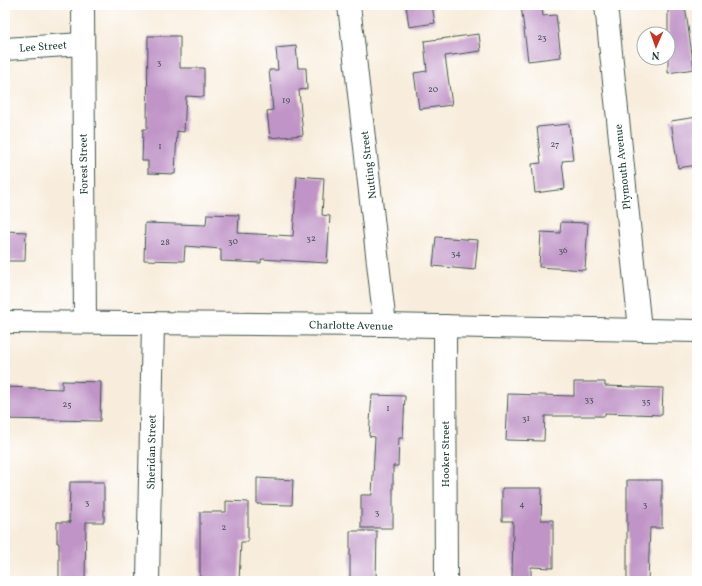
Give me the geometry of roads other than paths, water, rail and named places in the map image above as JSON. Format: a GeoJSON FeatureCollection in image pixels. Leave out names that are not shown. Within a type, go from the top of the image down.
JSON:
{"type":"FeatureCollection","features":[{"type":"Feature","properties":{"kind":"street","name":"Forest Street"},"geometry":{"type":"LineString","coordinates":[[82,5],[85,322]]}},
{"type":"Feature","properties":{"kind":"street","name":"Nutting Street"},"geometry":{"type":"LineString","coordinates":[[349,5],[386,325]]}},
{"type":"Feature","properties":{"kind":"street","name":"Plymouth Avenue"},"geometry":{"type":"LineString","coordinates":[[606,5],[640,329]]}},
{"type":"Feature","properties":{"kind":"street","name":"Lee Street"},"geometry":{"type":"LineString","coordinates":[[5,49],[82,44]]}},
{"type":"Feature","properties":{"kind":"street","name":"Charlotte Avenue"},"geometry":{"type":"LineString","coordinates":[[5,322],[386,325],[697,331]]}},
{"type":"Feature","properties":{"kind":"street","name":"Sheridan Street"},"geometry":{"type":"LineString","coordinates":[[148,581],[153,323]]}},
{"type":"Feature","properties":{"kind":"street","name":"Hooker Street"},"geometry":{"type":"LineString","coordinates":[[445,326],[446,581]]}}]}
